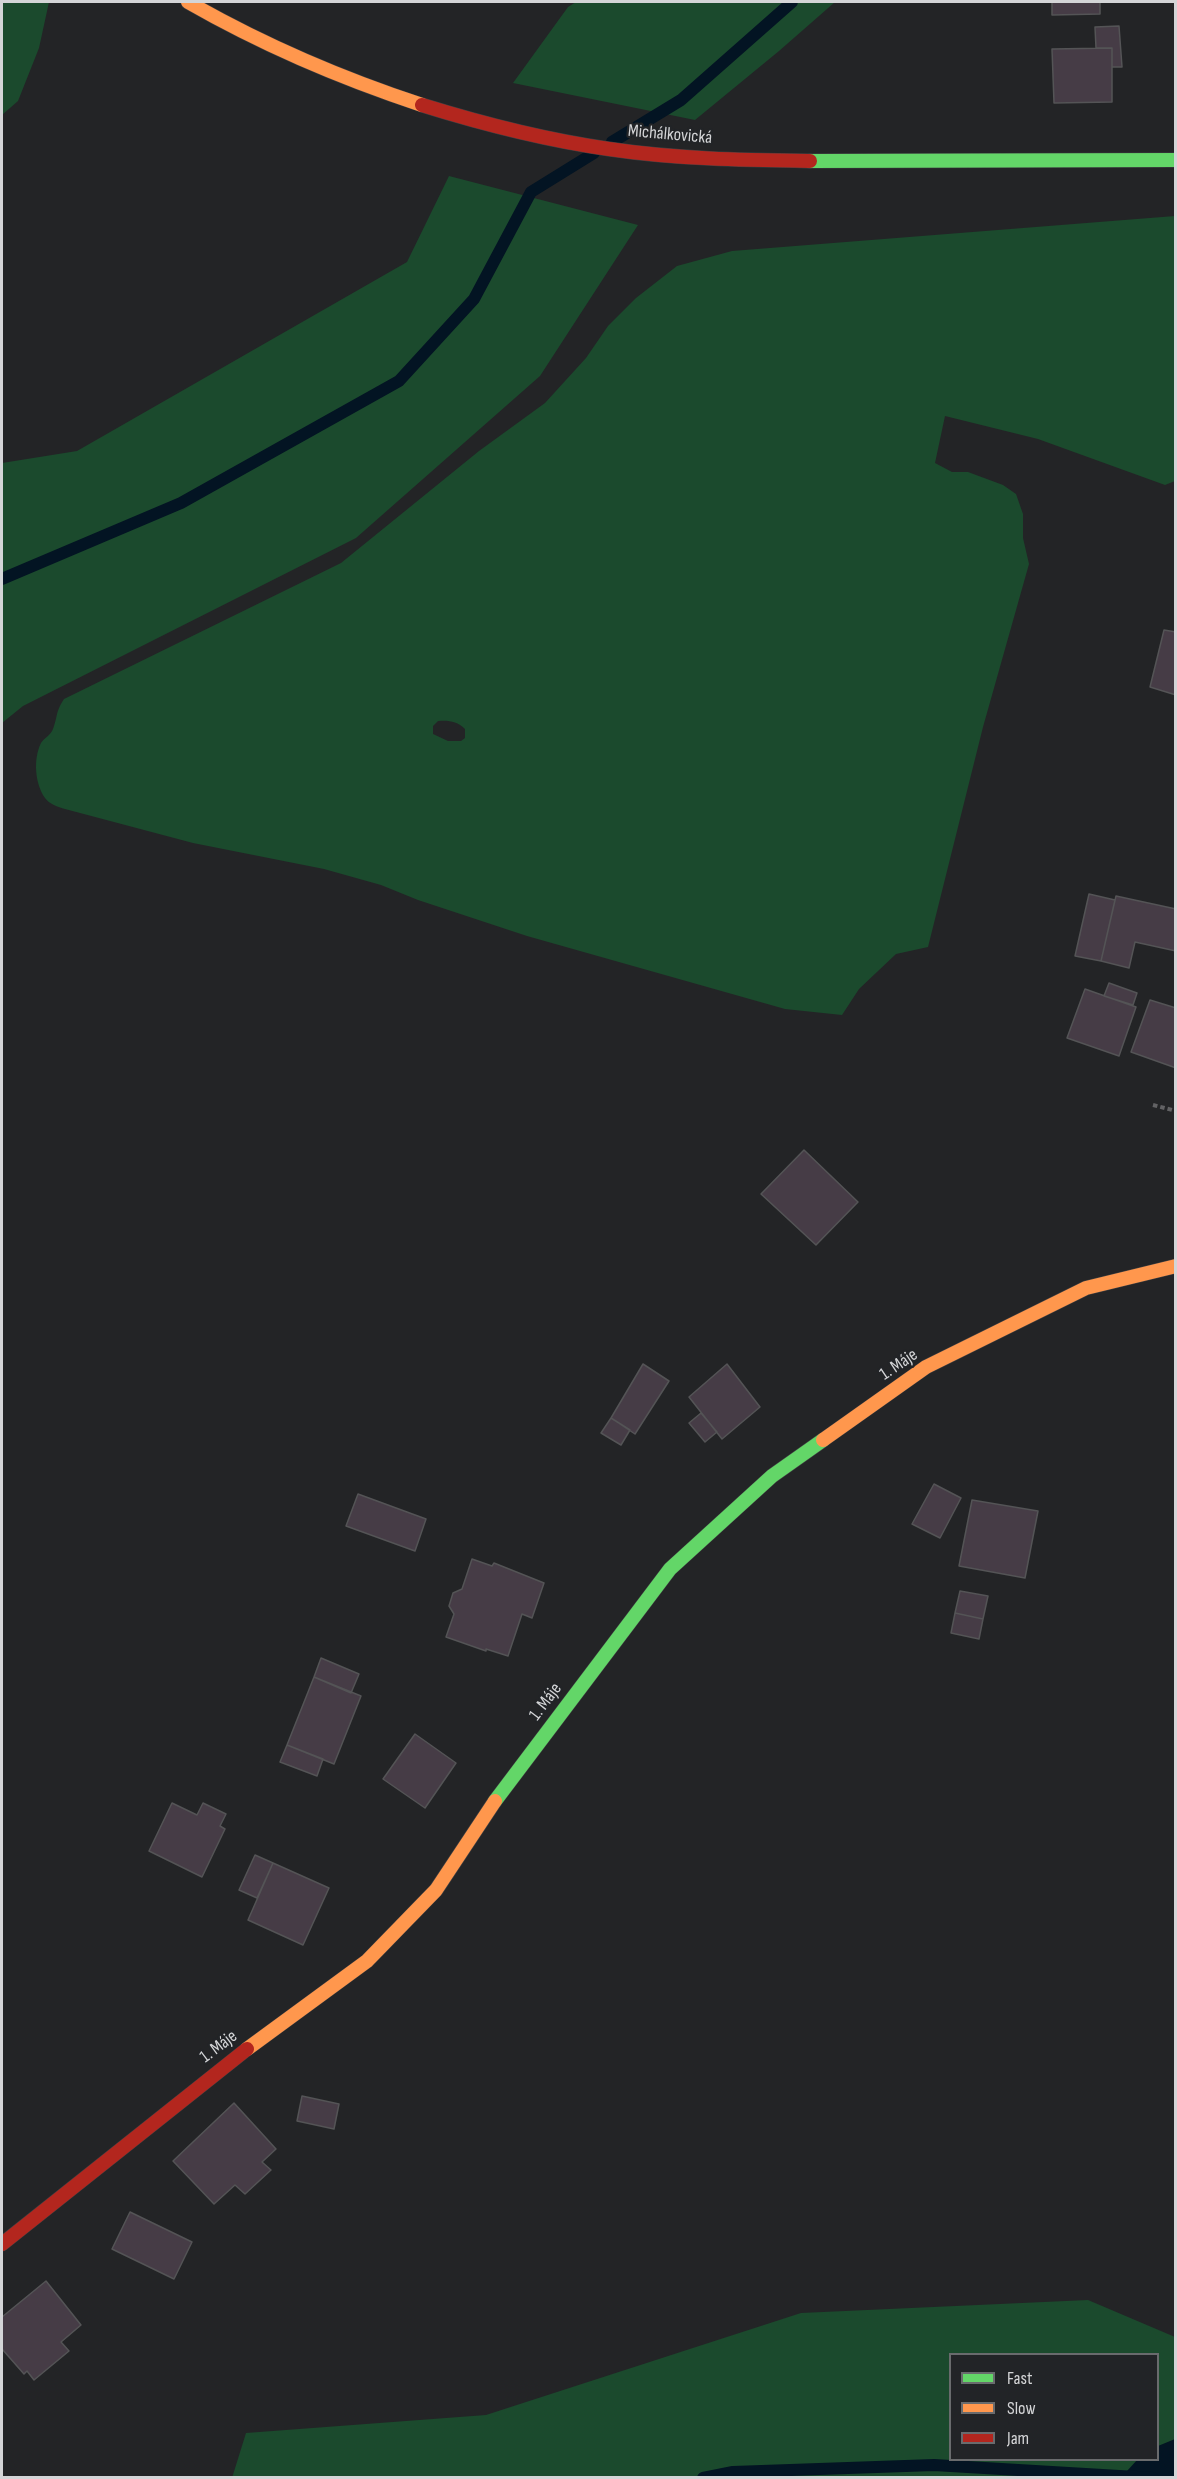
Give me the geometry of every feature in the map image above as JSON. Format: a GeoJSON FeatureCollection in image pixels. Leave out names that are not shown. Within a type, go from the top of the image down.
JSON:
{"type":"FeatureCollection","features":[{"type":"Feature","properties":{"kind":"street","name":"Michálkovická"},"geometry":{"type":"LineString","coordinates":[[188,2],[231,27],[312,66],[393,96],[485,122],[576,144],[667,155],[763,161],[1176,160]]}},
{"type":"Feature","properties":{"kind":"street","name":"1. Máje"},"geometry":{"type":"LineString","coordinates":[[2,2244],[213,2074],[367,1961],[436,1890],[504,1788],[670,1569],[771,1476],[926,1367],[1086,1288],[1176,1266]]}},
{"type":"Feature","properties":{"kind":"path"},"geometry":{"type":"LineString","coordinates":[[1153,1105],[1176,1111]]}},
{"type":"Feature","properties":{"kind":"green space"},"geometry":{"type":"Polygon","coordinates":[[[2,2],[49,2],[39,48],[18,101],[2,115],[2,2]]]}},
{"type":"Feature","properties":{"kind":"green space"},"geometry":{"type":"Polygon","coordinates":[[[576,2],[835,2],[695,120],[513,83],[568,7],[576,2]]]}},
{"type":"Feature","properties":{"kind":"green space"},"geometry":{"type":"Polygon","coordinates":[[[449,176],[638,225],[540,376],[356,538],[23,706],[2,723],[2,463],[77,451],[407,262],[449,176]]]}},
{"type":"Feature","properties":{"kind":"green space"},"geometry":{"type":"Polygon","coordinates":[[[1175,216],[1175,481],[1165,485],[1038,439],[945,416],[935,463],[952,472],[968,472],[1003,485],[1016,494],[1023,514],[1023,538],[1029,564],[983,727],[928,947],[896,954],[859,989],[842,1015],[785,1009],[527,936],[418,900],[381,885],[324,869],[193,843],[62,808],[51,804],[45,798],[37,779],[38,749],[52,731],[64,699],[341,563],[479,451],[545,403],[586,358],[608,326],[636,298],[677,266],[732,251],[1175,216]],[[438,721],[433,726],[433,734],[448,741],[461,741],[465,738],[465,729],[459,724],[438,721]]]}},
{"type":"Feature","properties":{"kind":"green space"},"geometry":{"type":"Polygon","coordinates":[[[1088,2300],[1175,2337],[1175,2477],[232,2478],[246,2433],[486,2415],[801,2313],[1088,2300]]]}},
{"type":"Feature","properties":{"kind":"water"},"geometry":{"type":"Polygon","coordinates":[[[1175,2439],[1175,2477],[1131,2477],[1127,2471],[1136,2461],[1159,2461],[1159,2446],[1175,2439]]]}},
{"type":"Feature","properties":{"kind":"building"},"geometry":{"type":"Polygon","coordinates":[[[1052,2],[1100,2],[1100,14],[1052,15],[1052,2]]]}},
{"type":"Feature","properties":{"kind":"building"},"geometry":{"type":"Polygon","coordinates":[[[1119,26],[1122,67],[1112,67],[1112,48],[1096,48],[1095,27],[1119,26]]]}},
{"type":"Feature","properties":{"kind":"building"},"geometry":{"type":"Polygon","coordinates":[[[1112,48],[1112,102],[1054,103],[1052,49],[1112,48]]]}},
{"type":"Feature","properties":{"kind":"building"},"geometry":{"type":"Polygon","coordinates":[[[1164,630],[1176,632],[1176,695],[1150,687],[1164,630]]]}},
{"type":"Feature","properties":{"kind":"building"},"geometry":{"type":"Polygon","coordinates":[[[1089,894],[1115,900],[1101,961],[1075,956],[1089,894]]]}},
{"type":"Feature","properties":{"kind":"building"},"geometry":{"type":"Polygon","coordinates":[[[1116,896],[1176,909],[1176,951],[1135,942],[1129,968],[1101,961],[1116,896]]]}},
{"type":"Feature","properties":{"kind":"building"},"geometry":{"type":"Polygon","coordinates":[[[1109,983],[1137,993],[1133,1005],[1104,996],[1109,983]]]}},
{"type":"Feature","properties":{"kind":"building"},"geometry":{"type":"Polygon","coordinates":[[[1085,989],[1136,1007],[1119,1056],[1067,1038],[1085,989]]]}},
{"type":"Feature","properties":{"kind":"building"},"geometry":{"type":"Polygon","coordinates":[[[1150,1000],[1176,1008],[1176,1068],[1131,1052],[1150,1000]]]}},
{"type":"Feature","properties":{"kind":"building"},"geometry":{"type":"Polygon","coordinates":[[[804,1150],[858,1202],[816,1245],[761,1194],[804,1150]]]}},
{"type":"Feature","properties":{"kind":"building"},"geometry":{"type":"Polygon","coordinates":[[[643,1364],[669,1381],[635,1434],[611,1418],[643,1364]]]}},
{"type":"Feature","properties":{"kind":"building"},"geometry":{"type":"Polygon","coordinates":[[[727,1364],[760,1407],[722,1439],[689,1397],[727,1364]]]}},
{"type":"Feature","properties":{"kind":"building"},"geometry":{"type":"Polygon","coordinates":[[[701,1413],[717,1432],[705,1442],[689,1423],[701,1413]]]}},
{"type":"Feature","properties":{"kind":"building"},"geometry":{"type":"Polygon","coordinates":[[[611,1418],[630,1430],[621,1445],[601,1433],[611,1418]]]}},
{"type":"Feature","properties":{"kind":"building"},"geometry":{"type":"Polygon","coordinates":[[[934,1484],[961,1498],[940,1538],[912,1524],[934,1484]]]}},
{"type":"Feature","properties":{"kind":"building"},"geometry":{"type":"Polygon","coordinates":[[[358,1494],[426,1519],[415,1551],[346,1526],[358,1494]]]}},
{"type":"Feature","properties":{"kind":"building"},"geometry":{"type":"Polygon","coordinates":[[[972,1500],[1038,1511],[1025,1578],[959,1566],[972,1500]]]}},
{"type":"Feature","properties":{"kind":"building"},"geometry":{"type":"Polygon","coordinates":[[[472,1559],[492,1566],[494,1563],[544,1583],[532,1618],[522,1614],[508,1656],[446,1637],[454,1614],[449,1606],[453,1593],[462,1589],[472,1559]]]}},
{"type":"Feature","properties":{"kind":"building"},"geometry":{"type":"Polygon","coordinates":[[[960,1591],[988,1596],[983,1619],[955,1613],[960,1591]]]}},
{"type":"Feature","properties":{"kind":"building"},"geometry":{"type":"Polygon","coordinates":[[[955,1613],[983,1619],[979,1639],[951,1633],[955,1613]]]}},
{"type":"Feature","properties":{"kind":"building"},"geometry":{"type":"Polygon","coordinates":[[[321,1658],[359,1674],[351,1693],[314,1677],[321,1658]]]}},
{"type":"Feature","properties":{"kind":"building"},"geometry":{"type":"Polygon","coordinates":[[[314,1677],[361,1696],[334,1764],[287,1745],[314,1677]]]}},
{"type":"Feature","properties":{"kind":"building"},"geometry":{"type":"Polygon","coordinates":[[[415,1734],[456,1763],[425,1808],[383,1779],[415,1734]]]}},
{"type":"Feature","properties":{"kind":"building"},"geometry":{"type":"Polygon","coordinates":[[[287,1745],[323,1759],[317,1776],[280,1762],[287,1745]]]}},
{"type":"Feature","properties":{"kind":"building"},"geometry":{"type":"Polygon","coordinates":[[[172,1803],[197,1815],[203,1803],[226,1814],[220,1826],[225,1829],[202,1877],[149,1851],[172,1803]]]}},
{"type":"Feature","properties":{"kind":"building"},"geometry":{"type":"Polygon","coordinates":[[[255,1855],[273,1863],[257,1898],[239,1890],[255,1855]]]}},
{"type":"Feature","properties":{"kind":"building"},"geometry":{"type":"Polygon","coordinates":[[[273,1863],[329,1888],[303,1945],[248,1920],[273,1863]]]}},
{"type":"Feature","properties":{"kind":"building"},"geometry":{"type":"Polygon","coordinates":[[[302,2096],[339,2104],[334,2129],[297,2121],[302,2096]]]}},
{"type":"Feature","properties":{"kind":"building"},"geometry":{"type":"Polygon","coordinates":[[[234,2103],[276,2149],[262,2162],[271,2170],[245,2194],[235,2185],[214,2204],[173,2161],[234,2103]]]}},
{"type":"Feature","properties":{"kind":"building"},"geometry":{"type":"Polygon","coordinates":[[[130,2212],[192,2242],[174,2279],[112,2249],[130,2212]]]}},
{"type":"Feature","properties":{"kind":"building"},"geometry":{"type":"Polygon","coordinates":[[[46,2281],[81,2325],[61,2342],[69,2351],[34,2380],[27,2371],[24,2374],[2,2349],[2,2317],[46,2281]]]}},
{"type":"Feature","properties":{"kind":"waterway"},"geometry":{"type":"LineString","coordinates":[[612,142],[681,100],[792,2]]}},
{"type":"Feature","properties":{"kind":"waterway"},"geometry":{"type":"LineString","coordinates":[[2,579],[181,503],[399,381],[474,299],[531,192],[594,153]]}},
{"type":"Feature","properties":{"kind":"waterway"},"geometry":{"type":"LineString","coordinates":[[703,2478],[733,2472],[934,2465],[1153,2478]]}},
{"type":"Feature","properties":{"kind":"traffic: fast"},"geometry":{"type":"LineString","coordinates":[[810,161],[1176,160]]}},
{"type":"Feature","properties":{"kind":"traffic: fast"},"geometry":{"type":"LineString","coordinates":[[495,1801],[670,1569],[772,1476],[823,1440]]}},
{"type":"Feature","properties":{"kind":"traffic: slow"},"geometry":{"type":"LineString","coordinates":[[188,2],[302,60],[422,105]]}},
{"type":"Feature","properties":{"kind":"traffic: slow"},"geometry":{"type":"LineString","coordinates":[[823,1440],[926,1367],[1086,1288],[1176,1266]]}},
{"type":"Feature","properties":{"kind":"traffic: slow"},"geometry":{"type":"LineString","coordinates":[[247,2049],[367,1961],[436,1890],[495,1801]]}},
{"type":"Feature","properties":{"kind":"traffic: jam"},"geometry":{"type":"LineString","coordinates":[[422,105],[515,131],[609,149],[684,157],[810,161]]}},
{"type":"Feature","properties":{"kind":"traffic: jam"},"geometry":{"type":"LineString","coordinates":[[2,2244],[247,2049]]}}]}
